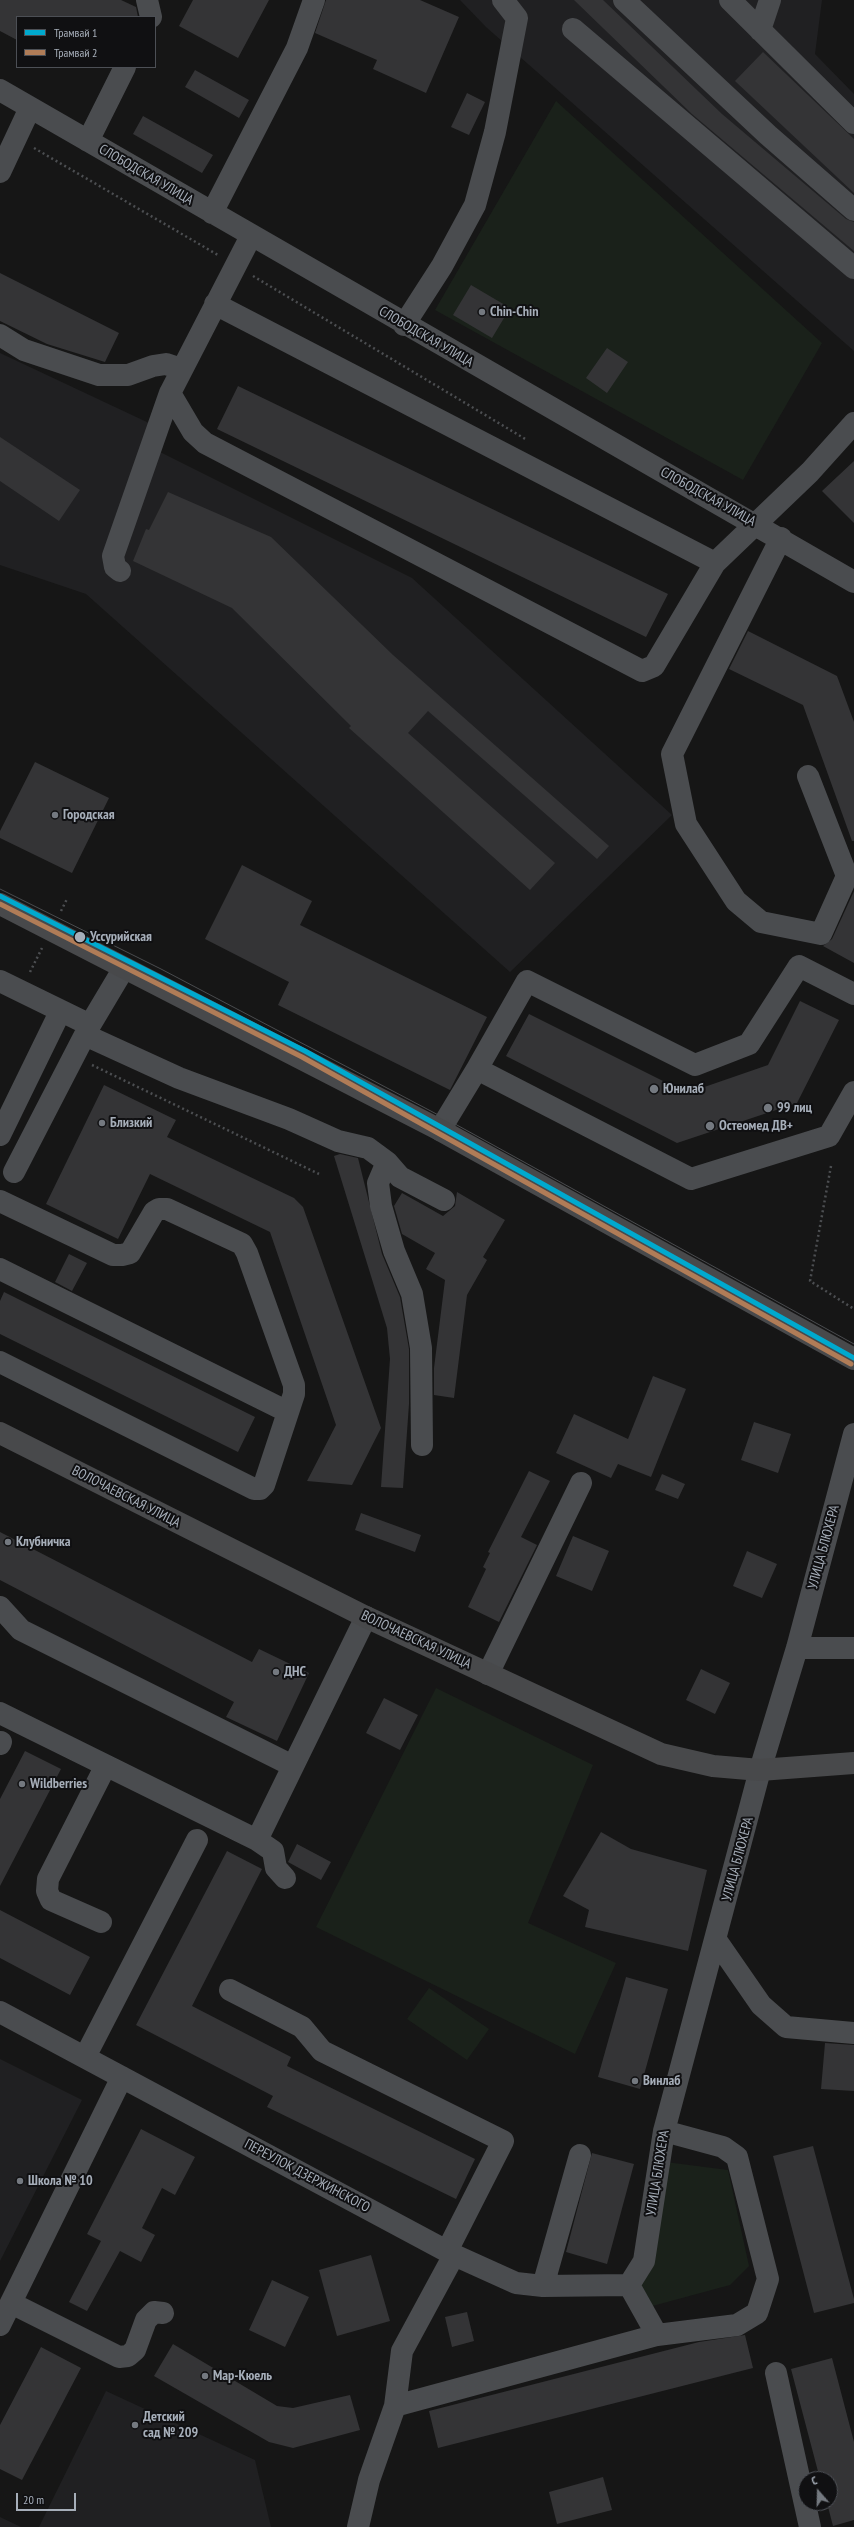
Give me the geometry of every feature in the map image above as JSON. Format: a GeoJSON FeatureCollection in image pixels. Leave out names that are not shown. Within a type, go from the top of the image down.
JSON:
{"type":"FeatureCollection","features":[{"type":"Feature","properties":{"kind":"main road"},"geometry":{"type":"LineString","coordinates":[[0,904],[440,1130],[854,1359]]}},
{"type":"Feature","properties":{"kind":"main road","name":"ВОЛОЧАЕВСКАЯ УЛИЦА"},"geometry":{"type":"LineString","coordinates":[[2,1439],[366,1618],[661,1754],[713,1766],[760,1770],[854,1763]]}},
{"type":"Feature","properties":{"kind":"street"},"geometry":{"type":"LineString","coordinates":[[147,0],[151,16]]}},
{"type":"Feature","properties":{"kind":"street"},"geometry":{"type":"LineString","coordinates":[[212,213],[297,48],[314,0]]}},
{"type":"Feature","properties":{"kind":"street"},"geometry":{"type":"LineString","coordinates":[[404,325],[442,266],[475,205],[494,132],[517,18],[503,0]]}},
{"type":"Feature","properties":{"kind":"street"},"geometry":{"type":"LineString","coordinates":[[624,0],[768,135],[854,210]]}},
{"type":"Feature","properties":{"kind":"street"},"geometry":{"type":"LineString","coordinates":[[730,0],[854,123]]}},
{"type":"Feature","properties":{"kind":"street"},"geometry":{"type":"LineString","coordinates":[[760,30],[770,0]]}},
{"type":"Feature","properties":{"kind":"street"},"geometry":{"type":"LineString","coordinates":[[572,28],[854,268]]}},
{"type":"Feature","properties":{"kind":"street"},"geometry":{"type":"LineString","coordinates":[[88,141],[124,68]]}},
{"type":"Feature","properties":{"kind":"street","name":"СЛОБОДСКАЯ УЛИЦА"},"geometry":{"type":"LineString","coordinates":[[0,90],[404,325],[755,523],[854,582]]}},
{"type":"Feature","properties":{"kind":"street"},"geometry":{"type":"LineString","coordinates":[[0,172],[30,108]]}},
{"type":"Feature","properties":{"kind":"street"},"geometry":{"type":"LineString","coordinates":[[120,571],[115,567],[113,556],[170,393],[251,236]]}},
{"type":"Feature","properties":{"kind":"street"},"geometry":{"type":"LineString","coordinates":[[215,304],[715,563]]}},
{"type":"Feature","properties":{"kind":"street"},"geometry":{"type":"LineString","coordinates":[[0,335],[24,350],[99,375],[128,376],[153,366],[166,364],[181,370]]}},
{"type":"Feature","properties":{"kind":"street"},"geometry":{"type":"LineString","coordinates":[[170,393],[193,432],[217,450],[642,671],[654,666],[715,563],[755,523],[810,472],[854,423]]}},
{"type":"Feature","properties":{"kind":"street"},"geometry":{"type":"LineString","coordinates":[[781,538],[672,754],[686,824],[736,901],[761,922],[821,934],[847,876],[808,776]]}},
{"type":"Feature","properties":{"kind":"street"},"geometry":{"type":"LineString","coordinates":[[440,1130],[527,981],[695,1065],[749,1044],[799,966],[854,994]]}},
{"type":"Feature","properties":{"kind":"street"},"geometry":{"type":"LineString","coordinates":[[14,1172],[87,1030],[124,968]]}},
{"type":"Feature","properties":{"kind":"street"},"geometry":{"type":"LineString","coordinates":[[0,981],[60,1012],[87,1030],[179,1078],[289,1119],[338,1141],[368,1148],[386,1162],[400,1177],[444,1200]]}},
{"type":"Feature","properties":{"kind":"street"},"geometry":{"type":"LineString","coordinates":[[0,1135],[60,1012]]}},
{"type":"Feature","properties":{"kind":"street"},"geometry":{"type":"LineString","coordinates":[[477,1069],[691,1179],[829,1136],[854,1092]]}},
{"type":"Feature","properties":{"kind":"street"},"geometry":{"type":"LineString","coordinates":[[386,1162],[378,1183],[380,1206],[394,1251],[412,1294],[421,1348],[422,1445]]}},
{"type":"Feature","properties":{"kind":"street"},"geometry":{"type":"LineString","coordinates":[[0,1201],[113,1255],[130,1253],[154,1212],[159,1209],[168,1209],[242,1244],[247,1252],[294,1385],[294,1394],[264,1486],[260,1489],[254,1489],[0,1362]]}},
{"type":"Feature","properties":{"kind":"street"},"geometry":{"type":"LineString","coordinates":[[0,1269],[288,1412]]}},
{"type":"Feature","properties":{"kind":"street","name":"УЛИЦА БЛЮХЕРА"},"geometry":{"type":"LineString","coordinates":[[629,2285],[644,2261],[664,2131],[760,1770],[797,1648],[854,1434]]}},
{"type":"Feature","properties":{"kind":"street"},"geometry":{"type":"LineString","coordinates":[[488,1674],[581,1483]]}},
{"type":"Feature","properties":{"kind":"street"},"geometry":{"type":"LineString","coordinates":[[0,1607],[21,1630],[293,1766]]}},
{"type":"Feature","properties":{"kind":"street"},"geometry":{"type":"LineString","coordinates":[[257,1840],[366,1618]]}},
{"type":"Feature","properties":{"kind":"street"},"geometry":{"type":"LineString","coordinates":[[797,1648],[854,1648]]}},
{"type":"Feature","properties":{"kind":"street"},"geometry":{"type":"LineString","coordinates":[[0,1713],[257,1840],[274,1850],[276,1868],[285,1878]]}},
{"type":"Feature","properties":{"kind":"street"},"geometry":{"type":"LineString","coordinates":[[101,1922],[51,1900],[47,1885],[48,1879],[107,1766]]}},
{"type":"Feature","properties":{"kind":"street"},"geometry":{"type":"LineString","coordinates":[[85,2057],[197,1840]]}},
{"type":"Feature","properties":{"kind":"street"},"geometry":{"type":"LineString","coordinates":[[716,1940],[761,2005],[786,2027],[854,2034]]}},
{"type":"Feature","properties":{"kind":"street"},"geometry":{"type":"LineString","coordinates":[[230,1990],[302,2027],[322,2051],[503,2141],[451,2253],[402,2351],[395,2406],[369,2480],[358,2527]]}},
{"type":"Feature","properties":{"kind":"street","name":"ПЕРЕУЛОК ДЗЕРЖИНСКОГО"},"geometry":{"type":"LineString","coordinates":[[0,2012],[451,2253],[516,2282],[543,2286],[629,2285]]}},
{"type":"Feature","properties":{"kind":"street"},"geometry":{"type":"LineString","coordinates":[[0,2325],[122,2077]]}},
{"type":"Feature","properties":{"kind":"street"},"geometry":{"type":"LineString","coordinates":[[395,2406],[657,2335],[737,2325],[757,2313],[768,2279],[737,2157],[723,2147],[664,2131]]}},
{"type":"Feature","properties":{"kind":"street"},"geometry":{"type":"LineString","coordinates":[[543,2286],[580,2155]]}},
{"type":"Feature","properties":{"kind":"street"},"geometry":{"type":"LineString","coordinates":[[629,2285],[657,2335]]}},
{"type":"Feature","properties":{"kind":"street"},"geometry":{"type":"LineString","coordinates":[[11,2303],[119,2357],[128,2356],[134,2350],[146,2320],[154,2312],[163,2312]]}},
{"type":"Feature","properties":{"kind":"street"},"geometry":{"type":"LineString","coordinates":[[776,2373],[810,2527]]}},
{"type":"Feature","properties":{"kind":"path"},"geometry":{"type":"LineString","coordinates":[[16,137],[235,265],[534,444]]}},
{"type":"Feature","properties":{"kind":"path"},"geometry":{"type":"LineString","coordinates":[[20,991],[67,899]]}},
{"type":"Feature","properties":{"kind":"path"},"geometry":{"type":"LineString","coordinates":[[74,1056],[319,1174]]}},
{"type":"Feature","properties":{"kind":"path"},"geometry":{"type":"LineString","coordinates":[[831,1166],[810,1281],[854,1309]]}},
{"type":"Feature","properties":{"kind":"shaded area"},"geometry":{"type":"Polygon","coordinates":[[[460,0],[822,0],[815,54],[854,94],[854,351],[486,27],[460,0]]]}},
{"type":"Feature","properties":{"kind":"shaded area"},"geometry":{"type":"Polygon","coordinates":[[[556,101],[822,343],[743,480],[435,310],[556,101]]]}},
{"type":"Feature","properties":{"kind":"shaded area"},"geometry":{"type":"Polygon","coordinates":[[[0,353],[166,431],[158,451],[412,578],[672,815],[510,972],[86,594],[0,565],[0,353]]]}},
{"type":"Feature","properties":{"kind":"shaded area"},"geometry":{"type":"Polygon","coordinates":[[[436,1688],[593,1765],[528,1923],[616,1963],[575,2054],[316,1927],[436,1688]]]}},
{"type":"Feature","properties":{"kind":"shaded area"},"geometry":{"type":"Polygon","coordinates":[[[429,1988],[489,2029],[467,2060],[407,2019],[429,1988]]]}},
{"type":"Feature","properties":{"kind":"shaded area","name":"Школа № 10"},"geometry":{"type":"Polygon","coordinates":[[[0,2059],[82,2100],[0,2261],[0,2059]]]}},
{"type":"Feature","properties":{"kind":"shaded area"},"geometry":{"type":"Polygon","coordinates":[[[666,2162],[728,2170],[749,2266],[730,2285],[645,2308],[635,2276],[666,2162]]]}},
{"type":"Feature","properties":{"kind":"shaded area","name":"Детский сад № 209"},"geometry":{"type":"Polygon","coordinates":[[[106,2391],[255,2460],[271,2527],[39,2527],[106,2391]]]}},
{"type":"Feature","properties":{"kind":"shaded area"},"geometry":{"type":"Polygon","coordinates":[[[0,2517],[21,2527],[0,2527],[0,2517]]]}},
{"type":"Feature","properties":{"kind":"building"},"geometry":{"type":"Polygon","coordinates":[[[0,0],[121,0],[136,7],[138,16],[16,16],[16,39],[0,31],[0,0]]]}},
{"type":"Feature","properties":{"kind":"building"},"geometry":{"type":"Polygon","coordinates":[[[193,0],[269,0],[238,58],[179,26],[193,0]]]}},
{"type":"Feature","properties":{"kind":"building"},"geometry":{"type":"Polygon","coordinates":[[[326,0],[420,0],[459,17],[426,93],[373,69],[377,60],[315,33],[326,0]]]}},
{"type":"Feature","properties":{"kind":"building"},"geometry":{"type":"Polygon","coordinates":[[[574,0],[603,0],[722,114],[846,219],[854,222],[854,251],[692,114],[574,0]]]}},
{"type":"Feature","properties":{"kind":"building"},"geometry":{"type":"Polygon","coordinates":[[[763,52],[854,139],[854,193],[735,81],[763,52]]]}},
{"type":"Feature","properties":{"kind":"building"},"geometry":{"type":"Polygon","coordinates":[[[195,70],[249,100],[239,118],[185,87],[195,70]]]}},
{"type":"Feature","properties":{"kind":"building"},"geometry":{"type":"Polygon","coordinates":[[[467,93],[485,102],[469,135],[451,127],[467,93]]]}},
{"type":"Feature","properties":{"kind":"building"},"geometry":{"type":"Polygon","coordinates":[[[143,116],[213,155],[202,173],[133,134],[143,116]]]}},
{"type":"Feature","properties":{"kind":"building"},"geometry":{"type":"Polygon","coordinates":[[[0,273],[119,333],[105,362],[47,344],[0,321],[0,273]]]}},
{"type":"Feature","properties":{"kind":"building","name":"Chin-Chin"},"geometry":{"type":"Polygon","coordinates":[[[471,285],[510,308],[492,338],[453,315],[471,285]]]}},
{"type":"Feature","properties":{"kind":"building"},"geometry":{"type":"Polygon","coordinates":[[[607,348],[628,362],[607,393],[586,378],[607,348]]]}},
{"type":"Feature","properties":{"kind":"building"},"geometry":{"type":"Polygon","coordinates":[[[238,386],[668,594],[646,637],[217,429],[238,386]]]}},
{"type":"Feature","properties":{"kind":"building"},"geometry":{"type":"Polygon","coordinates":[[[0,437],[80,490],[59,521],[0,481],[0,437]]]}},
{"type":"Feature","properties":{"kind":"building"},"geometry":{"type":"Polygon","coordinates":[[[854,461],[854,523],[822,491],[854,461]]]}},
{"type":"Feature","properties":{"kind":"building"},"geometry":{"type":"Polygon","coordinates":[[[168,492],[271,537],[393,655],[609,846],[597,859],[428,711],[408,733],[555,863],[530,890],[349,728],[351,726],[232,608],[133,561],[146,529],[149,530],[168,492]]]}},
{"type":"Feature","properties":{"kind":"building"},"geometry":{"type":"Polygon","coordinates":[[[748,631],[837,676],[854,722],[854,841],[852,841],[803,705],[729,669],[748,631]]]}},
{"type":"Feature","properties":{"kind":"building","name":"Городская"},"geometry":{"type":"Polygon","coordinates":[[[35,762],[109,798],[72,873],[0,838],[0,831],[35,762]]]}},
{"type":"Feature","properties":{"kind":"building"},"geometry":{"type":"Polygon","coordinates":[[[242,865],[312,901],[300,925],[487,1017],[450,1090],[278,1005],[289,982],[205,939],[242,865]]]}},
{"type":"Feature","properties":{"kind":"building"},"geometry":{"type":"Polygon","coordinates":[[[854,891],[854,963],[823,946],[832,939],[854,891]]]}},
{"type":"Feature","properties":{"kind":"building"},"geometry":{"type":"Polygon","coordinates":[[[800,1001],[839,1020],[797,1103],[677,1143],[506,1056],[529,1014],[687,1093],[768,1065],[800,1001]]]}},
{"type":"Feature","properties":{"kind":"building"},"geometry":{"type":"Polygon","coordinates":[[[104,1085],[176,1120],[167,1137],[294,1198],[303,1207],[381,1428],[352,1485],[307,1481],[336,1425],[270,1232],[150,1174],[118,1239],[46,1204],[104,1085]]]}},
{"type":"Feature","properties":{"kind":"building"},"geometry":{"type":"Polygon","coordinates":[[[340,1154],[358,1158],[382,1254],[400,1297],[409,1349],[409,1404],[403,1488],[381,1487],[390,1359],[387,1328],[334,1156],[340,1154]]]}},
{"type":"Feature","properties":{"kind":"building"},"geometry":{"type":"Polygon","coordinates":[[[457,1192],[505,1220],[483,1257],[487,1260],[467,1295],[454,1398],[434,1395],[434,1368],[445,1280],[426,1269],[435,1253],[402,1234],[394,1206],[402,1193],[443,1216],[455,1206],[457,1192]]]}},
{"type":"Feature","properties":{"kind":"building"},"geometry":{"type":"Polygon","coordinates":[[[69,1254],[87,1263],[72,1291],[55,1282],[69,1254]]]}},
{"type":"Feature","properties":{"kind":"building"},"geometry":{"type":"Polygon","coordinates":[[[4,1292],[255,1417],[238,1452],[0,1334],[0,1301],[4,1292]]]}},
{"type":"Feature","properties":{"kind":"building"},"geometry":{"type":"Polygon","coordinates":[[[653,1376],[686,1389],[651,1477],[618,1464],[611,1478],[556,1453],[574,1414],[628,1439],[653,1376]]]}},
{"type":"Feature","properties":{"kind":"building"},"geometry":{"type":"Polygon","coordinates":[[[754,1422],[791,1434],[778,1473],[741,1460],[754,1422]]]}},
{"type":"Feature","properties":{"kind":"building"},"geometry":{"type":"Polygon","coordinates":[[[529,1471],[550,1481],[521,1537],[537,1545],[499,1622],[468,1607],[486,1569],[483,1567],[490,1553],[488,1552],[529,1471]]]}},
{"type":"Feature","properties":{"kind":"building"},"geometry":{"type":"Polygon","coordinates":[[[662,1474],[685,1484],[678,1499],[655,1490],[662,1474]]]}},
{"type":"Feature","properties":{"kind":"building"},"geometry":{"type":"Polygon","coordinates":[[[361,1513],[421,1535],[415,1552],[355,1530],[361,1513]]]}},
{"type":"Feature","properties":{"kind":"building"},"geometry":{"type":"Polygon","coordinates":[[[0,1532],[252,1662],[259,1649],[309,1673],[277,1741],[226,1717],[234,1702],[0,1580],[0,1532]]]}},
{"type":"Feature","properties":{"kind":"building"},"geometry":{"type":"Polygon","coordinates":[[[573,1536],[609,1551],[592,1591],[556,1576],[573,1536]]]}},
{"type":"Feature","properties":{"kind":"building"},"geometry":{"type":"Polygon","coordinates":[[[747,1551],[777,1564],[762,1598],[733,1586],[747,1551]]]}},
{"type":"Feature","properties":{"kind":"building"},"geometry":{"type":"Polygon","coordinates":[[[701,1669],[730,1683],[715,1714],[686,1700],[701,1669]]]}},
{"type":"Feature","properties":{"kind":"building"},"geometry":{"type":"Polygon","coordinates":[[[384,1698],[418,1715],[400,1750],[366,1733],[384,1698]]]}},
{"type":"Feature","properties":{"kind":"building"},"geometry":{"type":"Polygon","coordinates":[[[25,1751],[61,1769],[0,1886],[0,1799],[25,1751]]]}},
{"type":"Feature","properties":{"kind":"building"},"geometry":{"type":"Polygon","coordinates":[[[601,1832],[631,1849],[707,1870],[688,1951],[585,1927],[589,1910],[563,1896],[601,1832]]]}},
{"type":"Feature","properties":{"kind":"building"},"geometry":{"type":"Polygon","coordinates":[[[297,1844],[331,1862],[321,1880],[288,1862],[297,1844]]]}},
{"type":"Feature","properties":{"kind":"building"},"geometry":{"type":"Polygon","coordinates":[[[227,1851],[262,1869],[192,2006],[291,2057],[287,2066],[475,2159],[456,2199],[267,2107],[273,2096],[136,2025],[227,1851]]]}},
{"type":"Feature","properties":{"kind":"building"},"geometry":{"type":"Polygon","coordinates":[[[0,1910],[90,1957],[70,1995],[0,1958],[0,1910]]]}},
{"type":"Feature","properties":{"kind":"building"},"geometry":{"type":"Polygon","coordinates":[[[626,1977],[668,1989],[640,2089],[598,2077],[626,1977]]]}},
{"type":"Feature","properties":{"kind":"building"},"geometry":{"type":"Polygon","coordinates":[[[825,2043],[854,2045],[854,2091],[821,2089],[825,2043]]]}},
{"type":"Feature","properties":{"kind":"building"},"geometry":{"type":"Polygon","coordinates":[[[141,2129],[195,2157],[175,2195],[162,2188],[142,2228],[155,2235],[141,2262],[120,2251],[87,2311],[69,2302],[101,2241],[87,2234],[141,2129]]]}},
{"type":"Feature","properties":{"kind":"building"},"geometry":{"type":"Polygon","coordinates":[[[813,2146],[854,2299],[854,2303],[814,2313],[773,2156],[813,2146]]]}},
{"type":"Feature","properties":{"kind":"building"},"geometry":{"type":"Polygon","coordinates":[[[592,2153],[634,2164],[607,2264],[566,2252],[592,2153]]]}},
{"type":"Feature","properties":{"kind":"building"},"geometry":{"type":"Polygon","coordinates":[[[371,2255],[390,2321],[337,2336],[319,2270],[371,2255]]]}},
{"type":"Feature","properties":{"kind":"building"},"geometry":{"type":"Polygon","coordinates":[[[272,2280],[309,2297],[285,2347],[249,2330],[272,2280]]]}},
{"type":"Feature","properties":{"kind":"building"},"geometry":{"type":"Polygon","coordinates":[[[467,2312],[474,2341],[452,2347],[445,2317],[467,2312]]]}},
{"type":"Feature","properties":{"kind":"building"},"geometry":{"type":"Polygon","coordinates":[[[745,2335],[753,2368],[438,2448],[429,2411],[699,2342],[745,2335]]]}},
{"type":"Feature","properties":{"kind":"building"},"geometry":{"type":"Polygon","coordinates":[[[173,2344],[277,2406],[293,2408],[350,2395],[360,2430],[293,2448],[269,2442],[154,2376],[173,2344]]]}},
{"type":"Feature","properties":{"kind":"building"},"geometry":{"type":"Polygon","coordinates":[[[41,2347],[81,2368],[22,2480],[0,2469],[0,2425],[41,2347]]]}},
{"type":"Feature","properties":{"kind":"building"},"geometry":{"type":"Polygon","coordinates":[[[832,2358],[854,2442],[854,2520],[833,2526],[829,2511],[838,2511],[838,2471],[818,2471],[791,2369],[832,2358]]]}},
{"type":"Feature","properties":{"kind":"building"},"geometry":{"type":"Polygon","coordinates":[[[603,2477],[612,2510],[557,2524],[549,2492],[603,2477]]]}},
{"type":"Feature","properties":{"kind":"tram line"},"geometry":{"type":"LineString","coordinates":[[0,889],[161,969],[446,1119],[854,1344]]}},
{"type":"Feature","properties":{"kind":"tram line","name":"1"},"geometry":{"type":"LineString","coordinates":[[0,896],[305,1051],[854,1358]]}},
{"type":"Feature","properties":{"kind":"tram line","name":"2"},"geometry":{"type":"LineString","coordinates":[[0,904],[302,1057],[851,1364]]}},
{"type":"Feature","properties":{"kind":"place","name":"Chin-Chin"},"geometry":{"type":"Point","coordinates":[482,312]}},
{"type":"Feature","properties":{"kind":"place","name":"Городская"},"geometry":{"type":"Point","coordinates":[55,815]}},
{"type":"Feature","properties":{"kind":"place","name":"Уссурийская"},"geometry":{"type":"Point","coordinates":[80,937]}},
{"type":"Feature","properties":{"kind":"place","name":"Юнилаб"},"geometry":{"type":"Point","coordinates":[654,1089]}},
{"type":"Feature","properties":{"kind":"place","name":"99 лиц"},"geometry":{"type":"Point","coordinates":[768,1108]}},
{"type":"Feature","properties":{"kind":"place","name":"Близкий"},"geometry":{"type":"Point","coordinates":[102,1123]}},
{"type":"Feature","properties":{"kind":"place","name":"Остеомед ДВ+"},"geometry":{"type":"Point","coordinates":[710,1126]}},
{"type":"Feature","properties":{"kind":"place","name":"Клубничка"},"geometry":{"type":"Point","coordinates":[8,1542]}},
{"type":"Feature","properties":{"kind":"place","name":"ДНС"},"geometry":{"type":"Point","coordinates":[276,1672]}},
{"type":"Feature","properties":{"kind":"place","name":"Wildberries"},"geometry":{"type":"Point","coordinates":[22,1784]}},
{"type":"Feature","properties":{"kind":"place","name":"Винлаб"},"geometry":{"type":"Point","coordinates":[635,2081]}},
{"type":"Feature","properties":{"kind":"place","name":"Школа № 10"},"geometry":{"type":"Point","coordinates":[20,2181]}},
{"type":"Feature","properties":{"kind":"place","name":"Мар-Кюель"},"geometry":{"type":"Point","coordinates":[205,2376]}},
{"type":"Feature","properties":{"kind":"place","name":"Детский сад № 209"},"geometry":{"type":"Point","coordinates":[135,2425]}}]}
